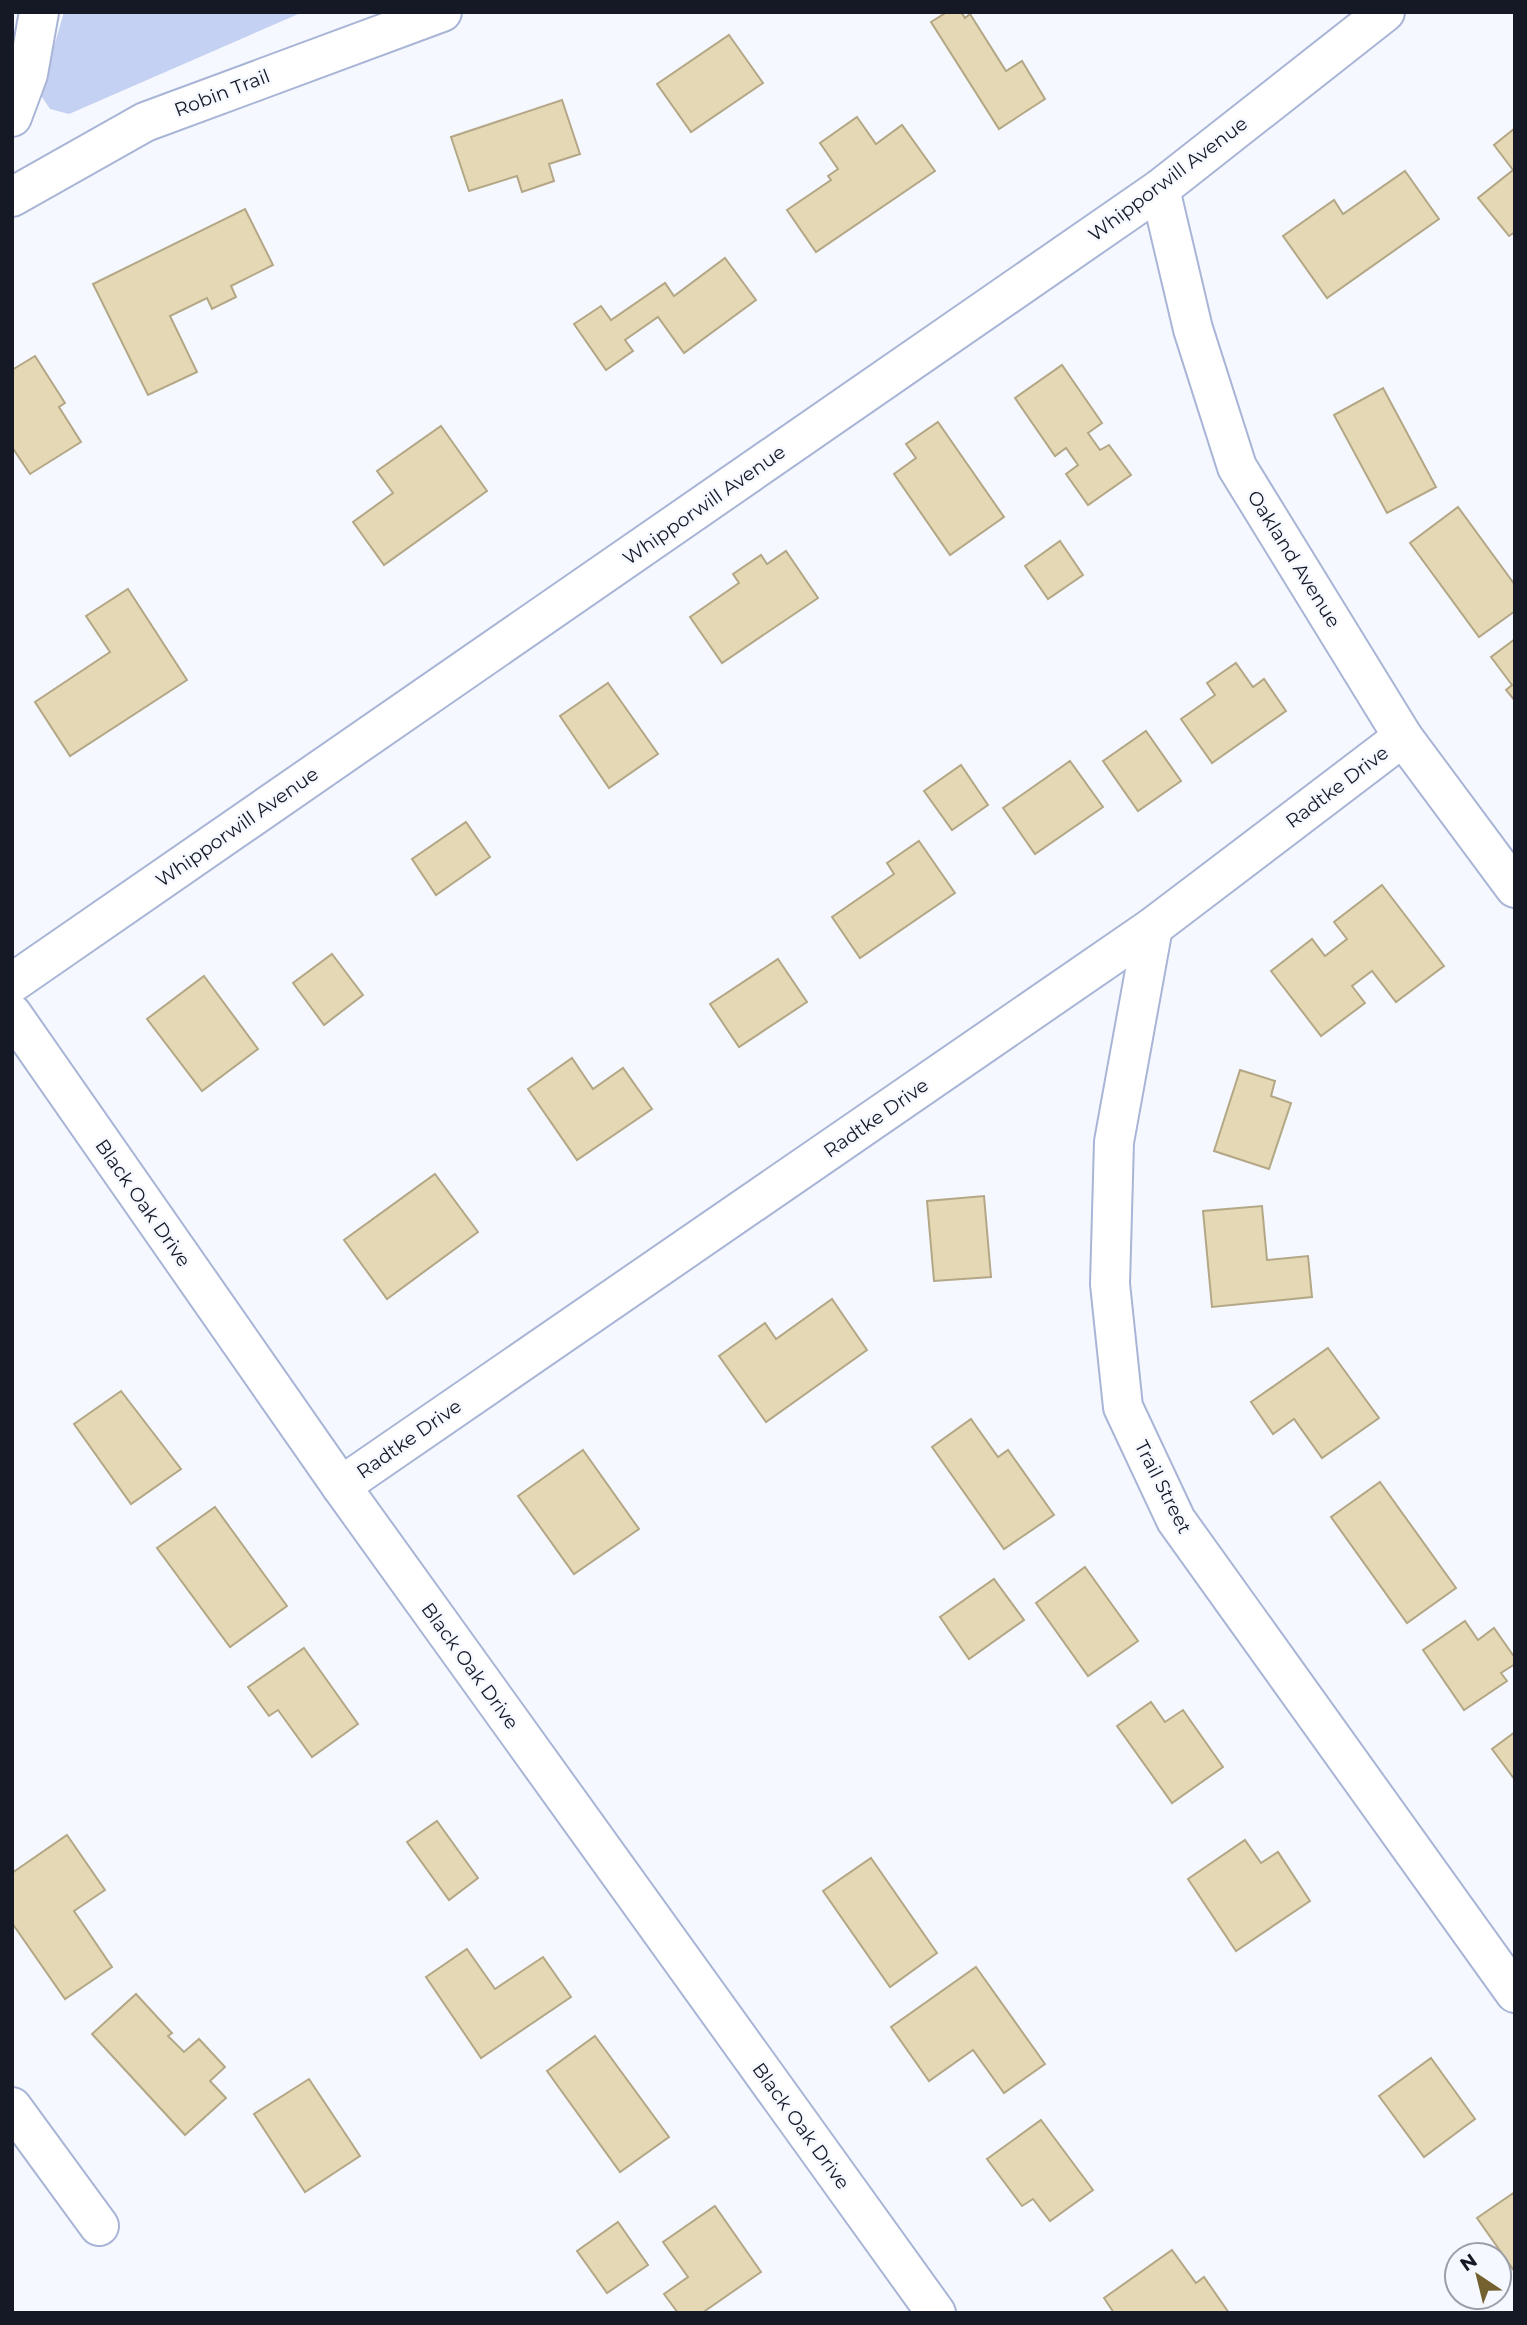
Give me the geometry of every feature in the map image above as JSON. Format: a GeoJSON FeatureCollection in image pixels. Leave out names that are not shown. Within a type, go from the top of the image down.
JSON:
{"type":"FeatureCollection","features":[{"type":"Feature","properties":{"kind":"street"},"geometry":{"type":"LineString","coordinates":[[12,117],[28,74],[39,12]]}},
{"type":"Feature","properties":{"kind":"street","name":"Robin Trail"},"geometry":{"type":"LineString","coordinates":[[12,197],[145,122],[442,12]]}},
{"type":"Feature","properties":{"kind":"street","name":"Whipporwill Avenue"},"geometry":{"type":"LineString","coordinates":[[12,983],[1160,189],[1385,12]]}},
{"type":"Feature","properties":{"kind":"street","name":"Oakland Avenue"},"geometry":{"type":"LineString","coordinates":[[1160,189],[1193,329],[1237,467],[1403,737],[1515,888]]}},
{"type":"Feature","properties":{"kind":"street","name":"Radtke Drive"},"geometry":{"type":"LineString","coordinates":[[341,1486],[1153,927],[1403,737]]}},
{"type":"Feature","properties":{"kind":"street","name":"Trail Street"},"geometry":{"type":"LineString","coordinates":[[1153,927],[1114,1142],[1110,1284],[1123,1407],[1176,1520],[1515,1993]]}},
{"type":"Feature","properties":{"kind":"street","name":"Black Oak Drive"},"geometry":{"type":"LineString","coordinates":[[12,1014],[341,1486],[936,2313]]}},
{"type":"Feature","properties":{"kind":"street"},"geometry":{"type":"LineString","coordinates":[[12,2107],[99,2226]]}},
{"type":"Feature","properties":{"kind":"shaded area"},"geometry":{"type":"Polygon","coordinates":[[[64,12],[303,12],[69,114],[50,109],[40,94],[64,12]]]}},
{"type":"Feature","properties":{"kind":"building"},"geometry":{"type":"Polygon","coordinates":[[[947,12],[961,12],[965,18],[970,14],[1006,71],[1022,61],[1045,99],[999,129],[931,22],[947,12]]]}},
{"type":"Feature","properties":{"kind":"building"},"geometry":{"type":"Polygon","coordinates":[[[729,35],[763,83],[691,132],[657,84],[729,35]]]}},
{"type":"Feature","properties":{"kind":"building"},"geometry":{"type":"Polygon","coordinates":[[[562,100],[580,154],[549,164],[554,181],[522,192],[517,176],[469,191],[451,137],[562,100]]]}},
{"type":"Feature","properties":{"kind":"building"},"geometry":{"type":"Polygon","coordinates":[[[857,117],[876,144],[902,125],[935,171],[816,252],[787,210],[831,180],[828,176],[838,169],[820,143],[857,117]]]}},
{"type":"Feature","properties":{"kind":"building"},"geometry":{"type":"Polygon","coordinates":[[[1515,128],[1515,232],[1509,236],[1478,198],[1513,170],[1494,145],[1515,128]]]}},
{"type":"Feature","properties":{"kind":"building"},"geometry":{"type":"Polygon","coordinates":[[[1405,171],[1439,219],[1327,298],[1283,236],[1334,200],[1343,214],[1405,171]]]}},
{"type":"Feature","properties":{"kind":"building"},"geometry":{"type":"Polygon","coordinates":[[[245,209],[273,265],[231,286],[236,297],[212,309],[207,298],[170,316],[197,372],[148,395],[93,284],[245,209]]]}},
{"type":"Feature","properties":{"kind":"building"},"geometry":{"type":"Polygon","coordinates":[[[725,258],[756,300],[684,353],[658,317],[625,340],[633,351],[606,370],[574,324],[601,306],[611,320],[665,283],[674,296],[725,258]]]}},
{"type":"Feature","properties":{"kind":"building"},"geometry":{"type":"Polygon","coordinates":[[[35,356],[65,403],[59,407],[81,442],[30,474],[12,447],[12,370],[35,356]]]}},
{"type":"Feature","properties":{"kind":"building"},"geometry":{"type":"Polygon","coordinates":[[[1062,365],[1102,423],[1088,433],[1100,450],[1109,445],[1131,475],[1088,505],[1066,474],[1078,465],[1066,448],[1055,456],[1015,398],[1062,365]]]}},
{"type":"Feature","properties":{"kind":"building"},"geometry":{"type":"Polygon","coordinates":[[[1383,388],[1436,487],[1387,513],[1334,415],[1383,388]]]}},
{"type":"Feature","properties":{"kind":"building"},"geometry":{"type":"Polygon","coordinates":[[[938,422],[1004,517],[950,555],[894,474],[916,458],[906,444],[938,422]]]}},
{"type":"Feature","properties":{"kind":"building"},"geometry":{"type":"Polygon","coordinates":[[[441,426],[487,491],[384,565],[353,522],[393,493],[377,471],[441,426]]]}},
{"type":"Feature","properties":{"kind":"building"},"geometry":{"type":"Polygon","coordinates":[[[1458,507],[1515,585],[1515,611],[1479,637],[1410,543],[1458,507]]]}},
{"type":"Feature","properties":{"kind":"building"},"geometry":{"type":"Polygon","coordinates":[[[1060,541],[1083,575],[1048,599],[1025,566],[1060,541]]]}},
{"type":"Feature","properties":{"kind":"building"},"geometry":{"type":"Polygon","coordinates":[[[786,551],[818,598],[722,663],[690,617],[739,583],[733,574],[761,555],[767,564],[786,551]]]}},
{"type":"Feature","properties":{"kind":"building"},"geometry":{"type":"Polygon","coordinates":[[[128,589],[187,680],[70,756],[35,702],[110,652],[86,616],[128,589]]]}},
{"type":"Feature","properties":{"kind":"building"},"geometry":{"type":"Polygon","coordinates":[[[1515,639],[1515,701],[1506,690],[1512,685],[1491,657],[1515,639]]]}},
{"type":"Feature","properties":{"kind":"building"},"geometry":{"type":"Polygon","coordinates":[[[1236,663],[1253,687],[1264,679],[1286,711],[1212,763],[1181,719],[1215,695],[1207,683],[1236,663]]]}},
{"type":"Feature","properties":{"kind":"building"},"geometry":{"type":"Polygon","coordinates":[[[608,683],[658,754],[609,788],[560,716],[608,683]]]}},
{"type":"Feature","properties":{"kind":"building"},"geometry":{"type":"Polygon","coordinates":[[[1146,731],[1181,781],[1138,811],[1103,761],[1146,731]]]}},
{"type":"Feature","properties":{"kind":"building"},"geometry":{"type":"Polygon","coordinates":[[[1070,761],[1103,807],[1035,854],[1003,808],[1070,761]]]}},
{"type":"Feature","properties":{"kind":"building"},"geometry":{"type":"Polygon","coordinates":[[[961,765],[988,805],[952,830],[924,791],[961,765]]]}},
{"type":"Feature","properties":{"kind":"building"},"geometry":{"type":"Polygon","coordinates":[[[466,822],[490,857],[436,895],[412,859],[466,822]]]}},
{"type":"Feature","properties":{"kind":"building"},"geometry":{"type":"Polygon","coordinates":[[[919,841],[955,893],[860,958],[832,917],[894,874],[887,863],[919,841]]]}},
{"type":"Feature","properties":{"kind":"building"},"geometry":{"type":"Polygon","coordinates":[[[1382,885],[1444,966],[1396,1002],[1372,971],[1352,986],[1365,1003],[1321,1036],[1271,971],[1312,939],[1325,956],[1347,939],[1334,922],[1382,885]]]}},
{"type":"Feature","properties":{"kind":"building"},"geometry":{"type":"Polygon","coordinates":[[[332,954],[363,995],[324,1025],[293,983],[332,954]]]}},
{"type":"Feature","properties":{"kind":"building"},"geometry":{"type":"Polygon","coordinates":[[[778,959],[807,1002],[739,1047],[710,1004],[778,959]]]}},
{"type":"Feature","properties":{"kind":"building"},"geometry":{"type":"Polygon","coordinates":[[[204,976],[258,1049],[202,1091],[147,1019],[204,976]]]}},
{"type":"Feature","properties":{"kind":"building"},"geometry":{"type":"Polygon","coordinates":[[[572,1058],[593,1089],[623,1068],[652,1109],[577,1160],[528,1089],[572,1058]]]}},
{"type":"Feature","properties":{"kind":"building"},"geometry":{"type":"Polygon","coordinates":[[[1240,1070],[1275,1081],[1271,1096],[1291,1103],[1269,1169],[1214,1151],[1240,1070]]]}},
{"type":"Feature","properties":{"kind":"building"},"geometry":{"type":"Polygon","coordinates":[[[435,1174],[478,1232],[387,1299],[344,1240],[435,1174]]]}},
{"type":"Feature","properties":{"kind":"building"},"geometry":{"type":"Polygon","coordinates":[[[984,1196],[991,1277],[934,1281],[927,1201],[984,1196]]]}},
{"type":"Feature","properties":{"kind":"building"},"geometry":{"type":"Polygon","coordinates":[[[1262,1206],[1267,1260],[1308,1256],[1312,1297],[1212,1307],[1203,1211],[1262,1206]]]}},
{"type":"Feature","properties":{"kind":"building"},"geometry":{"type":"Polygon","coordinates":[[[832,1299],[867,1350],[766,1422],[719,1356],[765,1323],[776,1339],[832,1299]]]}},
{"type":"Feature","properties":{"kind":"building"},"geometry":{"type":"Polygon","coordinates":[[[1328,1348],[1379,1418],[1322,1458],[1294,1419],[1273,1434],[1251,1402],[1328,1348]]]}},
{"type":"Feature","properties":{"kind":"building"},"geometry":{"type":"Polygon","coordinates":[[[121,1391],[181,1469],[131,1504],[74,1424],[121,1391]]]}},
{"type":"Feature","properties":{"kind":"building"},"geometry":{"type":"Polygon","coordinates":[[[971,1419],[998,1457],[1008,1450],[1054,1515],[1004,1549],[932,1447],[971,1419]]]}},
{"type":"Feature","properties":{"kind":"building"},"geometry":{"type":"Polygon","coordinates":[[[583,1450],[639,1529],[574,1574],[518,1496],[583,1450]]]}},
{"type":"Feature","properties":{"kind":"building"},"geometry":{"type":"Polygon","coordinates":[[[1380,1482],[1456,1588],[1407,1623],[1331,1517],[1380,1482]]]}},
{"type":"Feature","properties":{"kind":"building"},"geometry":{"type":"Polygon","coordinates":[[[215,1507],[287,1606],[230,1647],[157,1548],[215,1507]]]}},
{"type":"Feature","properties":{"kind":"building"},"geometry":{"type":"Polygon","coordinates":[[[1085,1567],[1138,1641],[1088,1676],[1036,1603],[1085,1567]]]}},
{"type":"Feature","properties":{"kind":"building"},"geometry":{"type":"Polygon","coordinates":[[[994,1579],[1024,1620],[969,1659],[940,1617],[994,1579]]]}},
{"type":"Feature","properties":{"kind":"building"},"geometry":{"type":"Polygon","coordinates":[[[1465,1621],[1478,1640],[1494,1628],[1515,1658],[1515,1664],[1501,1673],[1507,1681],[1464,1710],[1423,1650],[1465,1621]]]}},
{"type":"Feature","properties":{"kind":"building"},"geometry":{"type":"Polygon","coordinates":[[[304,1648],[358,1724],[312,1757],[278,1710],[269,1716],[248,1687],[304,1648]]]}},
{"type":"Feature","properties":{"kind":"building"},"geometry":{"type":"Polygon","coordinates":[[[1151,1702],[1165,1722],[1183,1710],[1223,1767],[1172,1803],[1117,1726],[1151,1702]]]}},
{"type":"Feature","properties":{"kind":"building"},"geometry":{"type":"Polygon","coordinates":[[[1515,1732],[1515,1780],[1492,1749],[1515,1732]]]}},
{"type":"Feature","properties":{"kind":"building"},"geometry":{"type":"Polygon","coordinates":[[[437,1821],[478,1878],[449,1900],[407,1842],[437,1821]]]}},
{"type":"Feature","properties":{"kind":"building"},"geometry":{"type":"Polygon","coordinates":[[[67,1835],[105,1890],[74,1911],[112,1967],[65,1999],[12,1923],[12,1873],[67,1835]]]}},
{"type":"Feature","properties":{"kind":"building"},"geometry":{"type":"Polygon","coordinates":[[[1245,1840],[1261,1863],[1278,1852],[1310,1901],[1236,1951],[1188,1879],[1245,1840]]]}},
{"type":"Feature","properties":{"kind":"building"},"geometry":{"type":"Polygon","coordinates":[[[871,1858],[937,1953],[890,1987],[823,1891],[871,1858]]]}},
{"type":"Feature","properties":{"kind":"building"},"geometry":{"type":"Polygon","coordinates":[[[467,1949],[495,1989],[543,1957],[571,1997],[481,2058],[426,1977],[467,1949]]]}},
{"type":"Feature","properties":{"kind":"building"},"geometry":{"type":"Polygon","coordinates":[[[976,1967],[1045,2064],[1004,2093],[973,2050],[929,2081],[891,2027],[976,1967]]]}},
{"type":"Feature","properties":{"kind":"building"},"geometry":{"type":"Polygon","coordinates":[[[136,1994],[172,2033],[168,2036],[184,2052],[199,2039],[225,2067],[210,2081],[226,2098],[185,2135],[92,2034],[136,1994]]]}},
{"type":"Feature","properties":{"kind":"building"},"geometry":{"type":"Polygon","coordinates":[[[595,2036],[669,2137],[620,2172],[547,2071],[595,2036]]]}},
{"type":"Feature","properties":{"kind":"building"},"geometry":{"type":"Polygon","coordinates":[[[1431,2058],[1475,2119],[1424,2157],[1379,2096],[1431,2058]]]}},
{"type":"Feature","properties":{"kind":"building"},"geometry":{"type":"Polygon","coordinates":[[[309,2079],[360,2156],[305,2192],[254,2114],[309,2079]]]}},
{"type":"Feature","properties":{"kind":"building"},"geometry":{"type":"Polygon","coordinates":[[[1041,2120],[1093,2190],[1050,2221],[1033,2199],[1022,2206],[987,2159],[1041,2120]]]}},
{"type":"Feature","properties":{"kind":"building"},"geometry":{"type":"Polygon","coordinates":[[[1515,2192],[1515,2272],[1513,2241],[1493,2241],[1477,2218],[1515,2192]]]}},
{"type":"Feature","properties":{"kind":"building"},"geometry":{"type":"Polygon","coordinates":[[[715,2206],[761,2272],[702,2313],[678,2313],[664,2294],[688,2277],[663,2242],[715,2206]]]}},
{"type":"Feature","properties":{"kind":"building"},"geometry":{"type":"Polygon","coordinates":[[[618,2222],[648,2265],[607,2293],[577,2251],[618,2222]]]}},
{"type":"Feature","properties":{"kind":"building"},"geometry":{"type":"Polygon","coordinates":[[[1172,2250],[1196,2283],[1204,2277],[1229,2313],[1114,2313],[1104,2298],[1172,2250]]]}}]}
